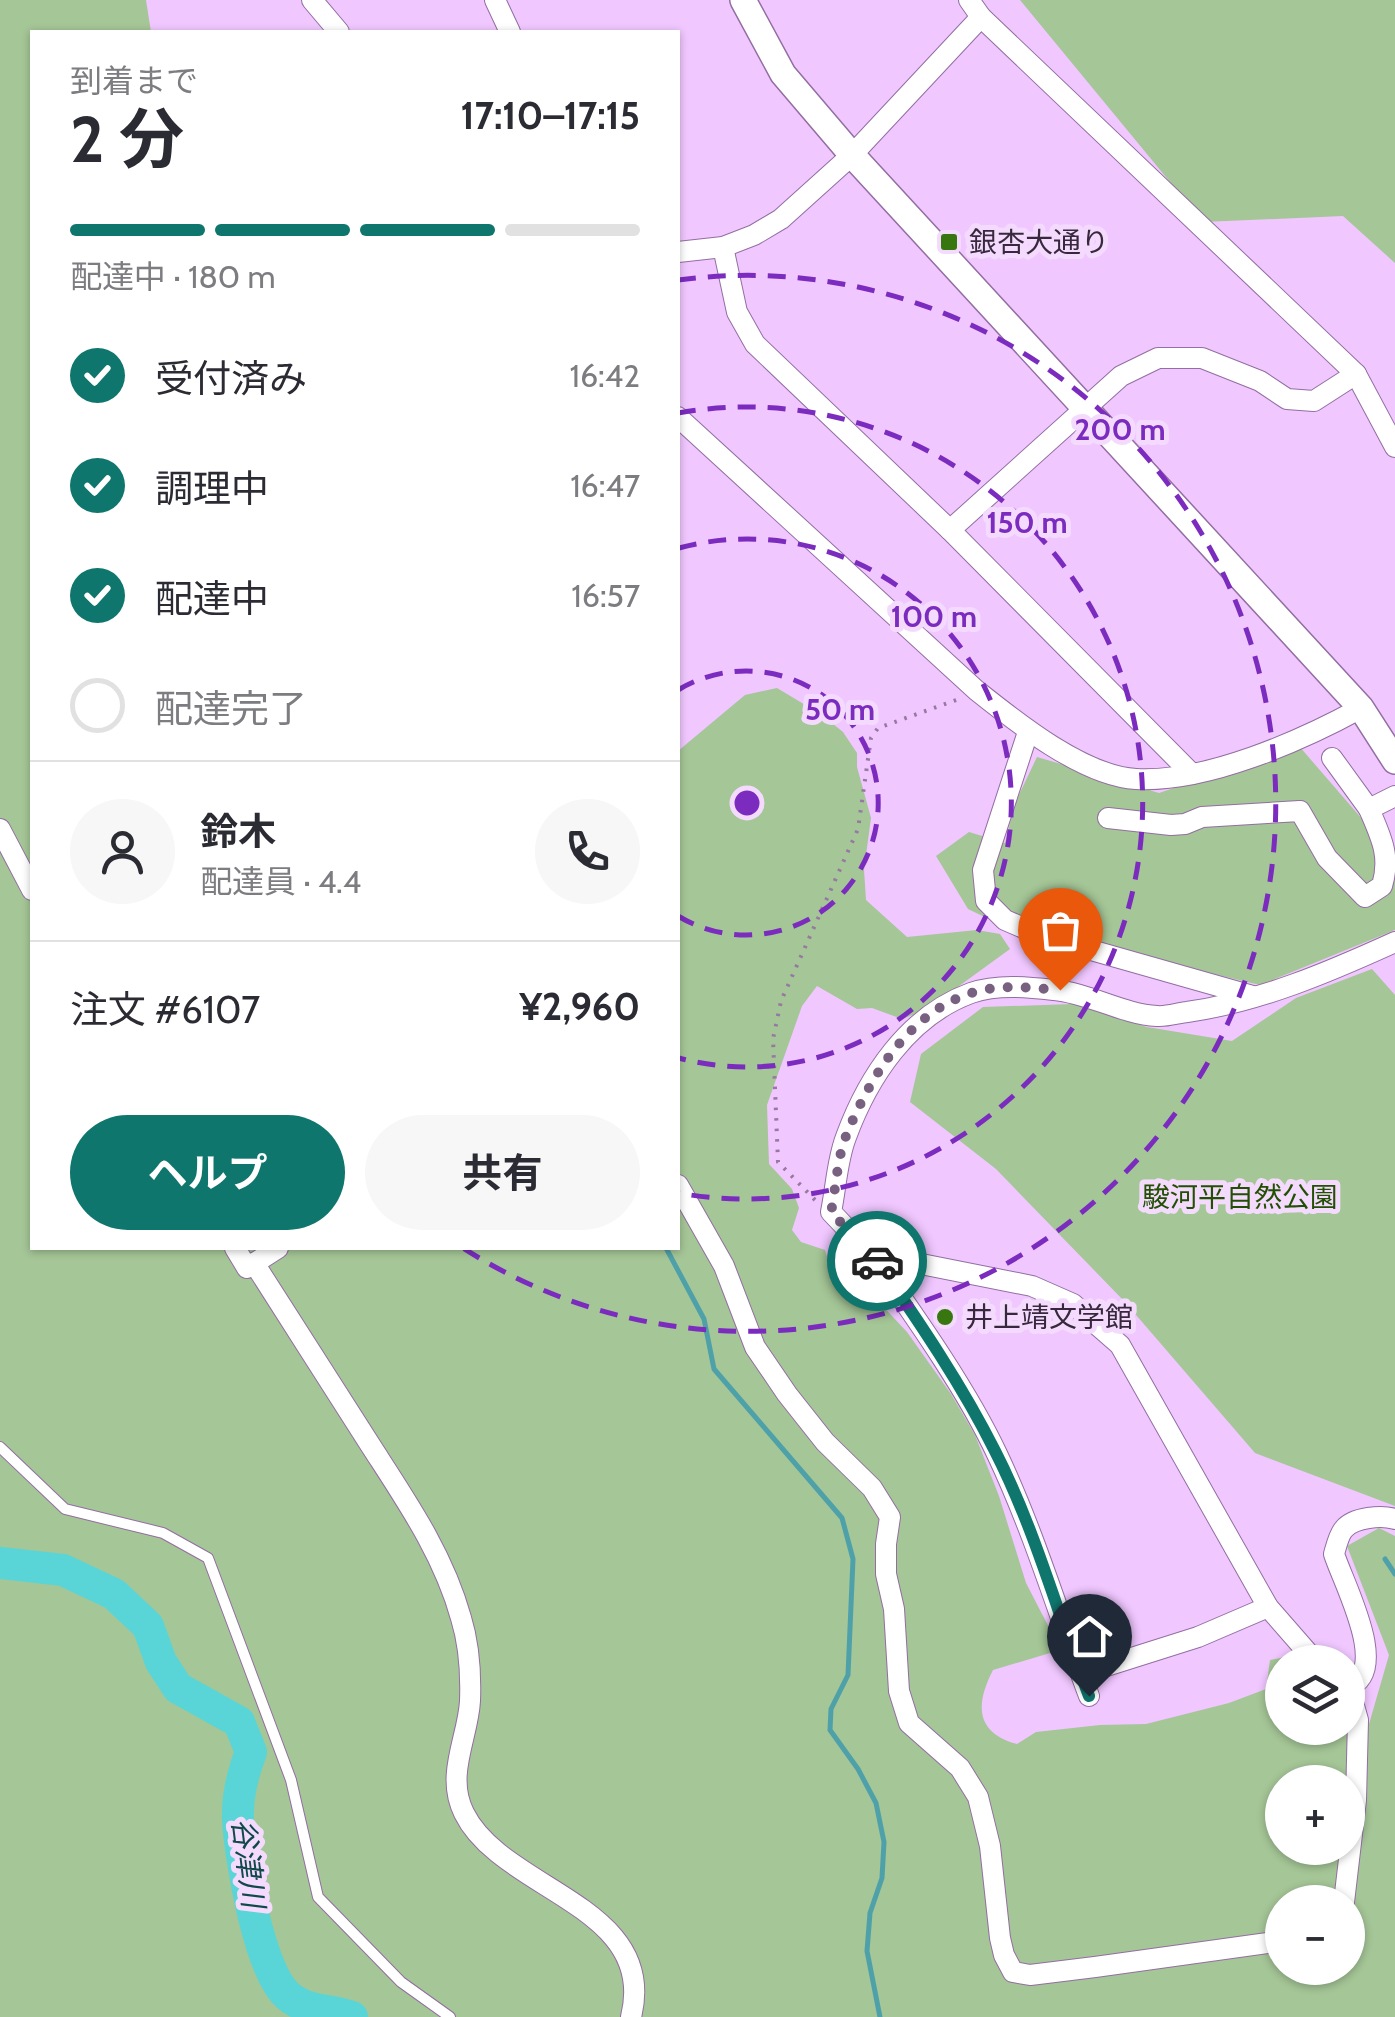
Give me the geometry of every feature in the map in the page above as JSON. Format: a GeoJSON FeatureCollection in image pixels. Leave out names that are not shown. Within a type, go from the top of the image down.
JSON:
{"type":"FeatureCollection","features":[{"type":"Feature","properties":{"kind":"street"},"geometry":{"type":"LineString","coordinates":[[312,0],[338,30]]}},
{"type":"Feature","properties":{"kind":"street"},"geometry":{"type":"LineString","coordinates":[[495,0],[509,30]]}},
{"type":"Feature","properties":{"kind":"street"},"geometry":{"type":"LineString","coordinates":[[743,0],[784,74],[852,154],[1361,708],[1395,761]]}},
{"type":"Feature","properties":{"kind":"street"},"geometry":{"type":"LineString","coordinates":[[680,252],[724,246],[781,219],[852,154],[975,9],[1356,374],[1395,447]]}},
{"type":"Feature","properties":{"kind":"street"},"geometry":{"type":"LineString","coordinates":[[724,246],[737,312],[754,344],[950,530],[1192,774]]}},
{"type":"Feature","properties":{"kind":"street"},"geometry":{"type":"LineString","coordinates":[[950,530],[1121,376],[1158,358],[1202,358],[1260,381],[1287,398],[1314,401],[1356,374]]}},
{"type":"Feature","properties":{"kind":"street"},"geometry":{"type":"LineString","coordinates":[[680,419],[976,690],[1028,732],[1089,765],[1134,779],[1192,774],[1308,737],[1361,708]]}},
{"type":"Feature","properties":{"kind":"street"},"geometry":{"type":"LineString","coordinates":[[1028,732],[982,870],[986,901],[1005,920],[1045,936],[1254,996]]}},
{"type":"Feature","properties":{"kind":"street"},"geometry":{"type":"LineString","coordinates":[[1108,818],[1170,825],[1202,817],[1300,811],[1328,858],[1365,897],[1382,886],[1388,865],[1385,846],[1369,810],[1332,758]]}},
{"type":"Feature","properties":{"kind":"street"},"geometry":{"type":"LineString","coordinates":[[1369,810],[1395,796]]}},
{"type":"Feature","properties":{"kind":"street"},"geometry":{"type":"LineString","coordinates":[[0,828],[30,886]]}},
{"type":"Feature","properties":{"kind":"street"},"geometry":{"type":"LineString","coordinates":[[1089,1696],[1032,1538],[996,1453],[872,1254],[831,1212],[845,1138],[882,1066],[904,1037],[931,1014],[972,992],[1006,987],[1060,990],[1157,1016],[1206,1009],[1254,996],[1340,967],[1395,942]]}},
{"type":"Feature","properties":{"kind":"street"},"geometry":{"type":"LineString","coordinates":[[680,1189],[724,1266],[755,1347],[786,1394],[825,1442],[872,1488],[890,1517],[886,1574],[894,1608],[899,1690],[909,1724],[960,1768],[978,1797],[990,1846],[1000,1938],[1013,1972],[1095,1968],[1265,1943]]}},
{"type":"Feature","properties":{"kind":"street"},"geometry":{"type":"LineString","coordinates":[[236,1250],[247,1268],[275,1250]]}},
{"type":"Feature","properties":{"kind":"street"},"geometry":{"type":"LineString","coordinates":[[872,1254],[1032,1286],[1073,1304],[1120,1345],[1268,1607],[1301,1645]]}},
{"type":"Feature","properties":{"kind":"street"},"geometry":{"type":"LineString","coordinates":[[254,1263],[428,1535],[461,1616],[468,1648],[470,1704],[456,1775],[463,1811],[491,1850],[587,1910],[625,1951],[631,1974],[631,2017]]}},
{"type":"Feature","properties":{"kind":"street"},"geometry":{"type":"LineString","coordinates":[[1365,1645],[1334,1554],[1343,1529],[1358,1520],[1390,1516],[1395,1519]]}},
{"type":"Feature","properties":{"kind":"street"},"geometry":{"type":"LineString","coordinates":[[1080,1674],[1198,1637],[1268,1607]]}},
{"type":"Feature","properties":{"kind":"street"},"geometry":{"type":"LineString","coordinates":[[1365,1647],[1365,1671]]}},
{"type":"Feature","properties":{"kind":"street"},"geometry":{"type":"LineString","coordinates":[[1346,1885],[1356,1800],[1357,1745]]}},
{"type":"Feature","properties":{"kind":"lane"},"geometry":{"type":"LineString","coordinates":[[0,1447],[65,1510],[163,1533],[208,1558],[291,1780],[318,1898],[401,1982],[450,2017]]}},
{"type":"Feature","properties":{"kind":"path"},"geometry":{"type":"LineString","coordinates":[[831,1212],[778,1162],[773,1039],[782,1001],[858,829],[871,738],[878,728],[947,705],[976,690]]}},
{"type":"Feature","properties":{"kind":"green space"},"geometry":{"type":"Polygon","coordinates":[[[0,0],[146,0],[151,30],[30,30],[30,1250],[680,1250],[680,749],[745,695],[777,688],[843,732],[857,753],[871,818],[864,870],[866,900],[907,937],[977,930],[1000,934],[1010,949],[926,1010],[902,1019],[872,1008],[857,1009],[817,986],[802,1006],[767,1105],[769,1164],[792,1189],[799,1208],[792,1230],[801,1242],[825,1250],[832,1274],[863,1285],[907,1332],[951,1394],[975,1435],[1026,1583],[1056,1641],[1050,1653],[993,1670],[982,1705],[986,1724],[1003,1739],[1017,1744],[1036,1732],[1146,1724],[1229,1703],[1265,1689],[1265,1745],[1365,1745],[1365,1722],[1369,1724],[1389,1655],[1347,1546],[1379,1528],[1395,1536],[1395,2017],[0,2017],[0,0]]]}},
{"type":"Feature","properties":{"kind":"green space"},"geometry":{"type":"Polygon","coordinates":[[[1020,0],[1395,0],[1395,263],[1343,216],[1203,222],[1020,0]]]}},
{"type":"Feature","properties":{"kind":"green space"},"geometry":{"type":"Polygon","coordinates":[[[1299,746],[1395,857],[1395,930],[1260,985],[995,922],[968,909],[936,856],[969,832],[1005,843],[1015,803],[1037,757],[1159,793],[1299,746]]]}},
{"type":"Feature","properties":{"kind":"green space","name":"駿河平自然公園"},"geometry":{"type":"Polygon","coordinates":[[[1372,969],[1395,995],[1395,1506],[1255,1453],[1124,1301],[996,1169],[910,1102],[921,1054],[983,1007],[1073,1004],[1147,1027],[1232,1041],[1296,998],[1372,969]]]}},
{"type":"Feature","properties":{"kind":"waterway"},"geometry":{"type":"LineString","coordinates":[[667,1250],[704,1319],[714,1369],[842,1518],[853,1559],[848,1675],[831,1709],[830,1730],[876,1803],[884,1842],[882,1878],[870,1913],[867,1951],[880,2017]]}},
{"type":"Feature","properties":{"kind":"waterway"},"geometry":{"type":"LineString","coordinates":[[1385,1559],[1395,1574]]}},
{"type":"Feature","properties":{"kind":"waterway","name":"谷津川"},"geometry":{"type":"LineString","coordinates":[[0,1563],[63,1570],[114,1594],[148,1626],[161,1662],[178,1688],[239,1722],[251,1752],[240,1793],[240,1837],[253,1912],[268,1962],[277,1982],[294,2000],[352,2017]]}},
{"type":"Feature","properties":{"kind":"way so far"},"geometry":{"type":"LineString","coordinates":[[877,1261],[831,1212],[845,1138],[882,1066],[904,1037],[931,1014],[972,992],[1006,987],[1060,990]]}},
{"type":"Feature","properties":{"kind":"place","name":"銀杏大通り"},"geometry":{"type":"Point","coordinates":[949,242]}},
{"type":"Feature","properties":{"kind":"place","name":"井上靖文学館"},"geometry":{"type":"Point","coordinates":[945,1317]}},
{"type":"Feature","properties":{"kind":"route"},"geometry":{"type":"LineString","coordinates":[[877,1261],[996,1453],[1032,1538],[1089,1696]]}}]}
